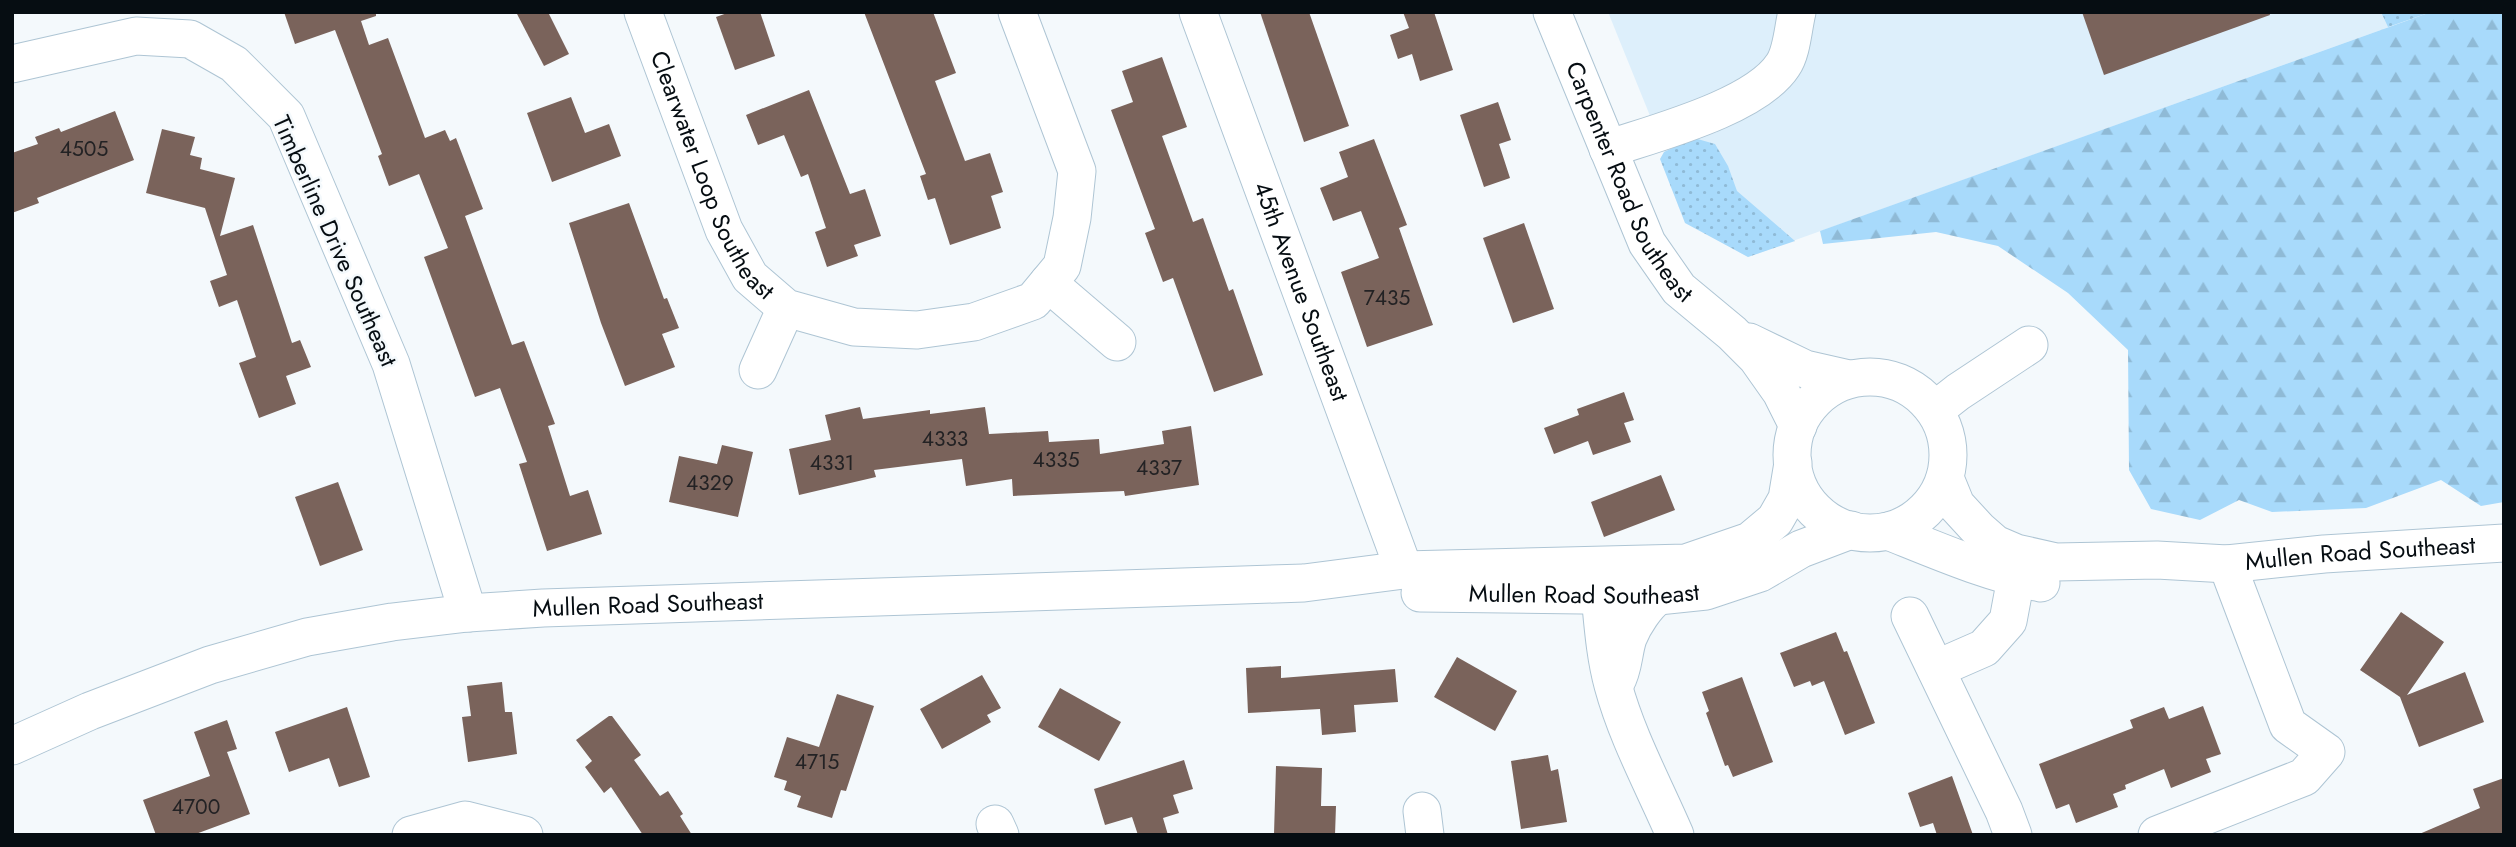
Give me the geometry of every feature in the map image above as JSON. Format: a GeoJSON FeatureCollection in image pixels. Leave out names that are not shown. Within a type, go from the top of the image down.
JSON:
{"type":"FeatureCollection","features":[{"type":"Feature","properties":{"kind":"street","name":"Clearwater Loop Southeast"},"geometry":{"type":"LineString","coordinates":[[643,12],[724,230],[750,277],[786,308],[854,327],[918,330],[974,322],[1033,301],[1062,266],[1072,218],[1077,171],[1017,12]]}},
{"type":"Feature","properties":{"kind":"street","name":"45th Avenue Southeast"},"geometry":{"type":"LineString","coordinates":[[1198,12],[1404,570]]}},
{"type":"Feature","properties":{"kind":"street","name":"Carpenter Road Southeast"},"geometry":{"type":"LineString","coordinates":[[1552,12],[1634,214],[1653,252],[1679,289],[1732,333],[1757,358],[1781,392],[1798,426]]}},
{"type":"Feature","properties":{"kind":"street"},"geometry":{"type":"LineString","coordinates":[[1608,149],[1741,100],[1770,80],[1785,63],[1797,12]]}},
{"type":"Feature","properties":{"kind":"street","name":"Timberline Drive Southeast"},"geometry":{"type":"LineString","coordinates":[[12,64],[177,25],[190,39],[234,65],[286,116],[391,364],[468,613]]}},
{"type":"Feature","properties":{"kind":"street"},"geometry":{"type":"LineString","coordinates":[[1048,283],[1116,342]]}},
{"type":"Feature","properties":{"kind":"street"},"geometry":{"type":"LineString","coordinates":[[758,370],[786,308]]}},
{"type":"Feature","properties":{"kind":"street","name":"Carpenter Road Southeast"},"geometry":{"type":"LineString","coordinates":[[1732,333],[1805,369],[1849,379]]}},
{"type":"Feature","properties":{"kind":"street"},"geometry":{"type":"LineString","coordinates":[[1935,411],[1958,392],[2029,345]]}},
{"type":"Feature","properties":{"kind":"street"},"geometry":{"type":"LineString","coordinates":[[1877,376],[1904,384],[1916,391],[1935,411],[1942,423],[1949,450],[1945,478],[1937,496],[1923,512],[1907,524],[1888,531],[1851,530],[1826,519],[1807,500],[1795,476],[1794,438],[1807,409],[1820,395],[1849,379],[1877,376]]}},
{"type":"Feature","properties":{"kind":"street","name":"Mullen Road Southeast"},"geometry":{"type":"LineString","coordinates":[[12,746],[90,710],[210,665],[307,637],[392,622],[468,613],[696,602],[1304,583],[1404,570],[1686,563],[1750,541],[1775,520],[1787,499],[1793,463]]}},
{"type":"Feature","properties":{"kind":"street","name":"Mullen Road Southeast"},"geometry":{"type":"LineString","coordinates":[[1945,478],[1956,505],[1995,544],[2056,562],[2158,560],[2222,564],[2324,554],[2504,543]]}},
{"type":"Feature","properties":{"kind":"street","name":"Mullen Road Southeast"},"geometry":{"type":"LineString","coordinates":[[1304,583],[1386,593],[1658,596],[1706,591],[1737,582],[1760,573],[1801,549],[1851,530]]}},
{"type":"Feature","properties":{"kind":"street","name":"Mullen Road Southeast"},"geometry":{"type":"LineString","coordinates":[[1888,531],[2016,578],[2056,586],[2158,582],[2222,564]]}},
{"type":"Feature","properties":{"kind":"street"},"geometry":{"type":"LineString","coordinates":[[1675,835],[1629,730],[1613,686],[1600,595],[1612,584],[1686,563]]}},
{"type":"Feature","properties":{"kind":"street"},"geometry":{"type":"LineString","coordinates":[[2157,835],[2304,777],[2326,752],[2288,725],[2222,564]]}},
{"type":"Feature","properties":{"kind":"street"},"geometry":{"type":"LineString","coordinates":[[1936,669],[1984,648],[2008,621],[2016,578]]}},
{"type":"Feature","properties":{"kind":"street"},"geometry":{"type":"LineString","coordinates":[[1613,686],[1622,671],[1629,637],[1650,603],[1658,596]]}},
{"type":"Feature","properties":{"kind":"street"},"geometry":{"type":"LineString","coordinates":[[1910,616],[2013,835]]}},
{"type":"Feature","properties":{"kind":"street"},"geometry":{"type":"LineString","coordinates":[[411,835],[465,820],[524,835]]}},
{"type":"Feature","properties":{"kind":"shaded area"},"geometry":{"type":"Polygon","coordinates":[[[1608,12],[2431,12],[1748,257],[1695,227],[1608,12]]]}},
{"type":"Feature","properties":{"kind":"green space"},"geometry":{"type":"Polygon","coordinates":[[[2381,12],[2431,12],[2388,27],[2381,12]]]}},
{"type":"Feature","properties":{"kind":"green space"},"geometry":{"type":"Polygon","coordinates":[[[2431,12],[2504,12],[2504,502],[2481,506],[2441,480],[2366,508],[2272,512],[2239,500],[2200,520],[2151,509],[2129,470],[2128,350],[2068,293],[1998,246],[1936,232],[1823,244],[1820,231],[2431,12]]]}},
{"type":"Feature","properties":{"kind":"green space"},"geometry":{"type":"Polygon","coordinates":[[[1694,138],[1715,144],[1728,166],[1737,191],[1795,241],[1748,257],[1685,223],[1660,159],[1664,152],[1694,138]]]}},
{"type":"Feature","properties":{"kind":"building"},"geometry":{"type":"Polygon","coordinates":[[[284,12],[376,12],[376,16],[361,21],[369,45],[388,38],[425,138],[445,130],[450,141],[456,138],[483,209],[465,216],[512,345],[524,341],[555,424],[548,426],[570,496],[588,490],[602,534],[547,551],[519,464],[527,462],[500,388],[475,397],[424,257],[448,248],[419,174],[389,186],[378,156],[382,154],[335,30],[295,44],[284,12]]]}},
{"type":"Feature","properties":{"kind":"building"},"geometry":{"type":"Polygon","coordinates":[[[516,12],[548,12],[569,54],[544,66],[516,12]]]}},
{"type":"Feature","properties":{"kind":"building"},"geometry":{"type":"Polygon","coordinates":[[[730,12],[760,12],[775,56],[735,70],[716,17],[730,12]]]}},
{"type":"Feature","properties":{"kind":"building"},"geometry":{"type":"Polygon","coordinates":[[[864,12],[933,12],[956,73],[935,81],[965,161],[990,153],[1003,192],[991,196],[1001,228],[950,245],[935,198],[928,200],[920,176],[926,174],[864,12]]]}},
{"type":"Feature","properties":{"kind":"building"},"geometry":{"type":"Polygon","coordinates":[[[1260,12],[1309,12],[1349,126],[1304,142],[1260,12]]]}},
{"type":"Feature","properties":{"kind":"building"},"geometry":{"type":"Polygon","coordinates":[[[1403,12],[1434,12],[1453,70],[1420,81],[1412,54],[1398,59],[1390,35],[1409,28],[1403,12]]]}},
{"type":"Feature","properties":{"kind":"building"},"geometry":{"type":"Polygon","coordinates":[[[2082,12],[2269,12],[2270,15],[2104,75],[2082,12]]]}},
{"type":"Feature","properties":{"kind":"building"},"geometry":{"type":"Polygon","coordinates":[[[1162,57],[1187,127],[1162,136],[1193,222],[1203,218],[1229,291],[1233,289],[1263,375],[1214,392],[1173,278],[1163,282],[1145,233],[1155,229],[1111,110],[1133,102],[1122,71],[1162,57]]]}},
{"type":"Feature","properties":{"kind":"building"},"geometry":{"type":"Polygon","coordinates":[[[809,90],[850,194],[865,189],[881,236],[854,245],[858,256],[827,267],[815,232],[826,228],[808,174],[801,177],[784,135],[758,145],[746,115],[809,90]]]}},
{"type":"Feature","properties":{"kind":"building"},"geometry":{"type":"Polygon","coordinates":[[[571,97],[585,133],[609,124],[621,156],[552,182],[527,113],[571,97]]]}},
{"type":"Feature","properties":{"kind":"building"},"geometry":{"type":"Polygon","coordinates":[[[1498,102],[1511,140],[1499,144],[1510,178],[1484,187],[1460,115],[1498,102]]]}},
{"type":"Feature","properties":{"kind":"building"},"geometry":{"type":"Polygon","coordinates":[[[115,111],[134,160],[37,198],[39,203],[12,213],[12,153],[38,144],[35,137],[59,128],[61,132],[115,111]]]}},
{"type":"Feature","properties":{"kind":"building"},"geometry":{"type":"Polygon","coordinates":[[[162,129],[195,137],[190,155],[202,158],[200,169],[235,178],[220,236],[253,225],[292,343],[300,340],[311,367],[286,376],[296,404],[259,418],[239,363],[256,357],[237,300],[219,307],[210,281],[227,275],[205,208],[146,193],[162,129]]]}},
{"type":"Feature","properties":{"kind":"building"},"geometry":{"type":"Polygon","coordinates":[[[1374,139],[1407,225],[1399,228],[1433,325],[1367,347],[1341,272],[1379,258],[1361,211],[1333,221],[1320,188],[1348,177],[1339,152],[1374,139]]]}},
{"type":"Feature","properties":{"kind":"building"},"geometry":{"type":"Polygon","coordinates":[[[629,203],[664,299],[667,298],[679,328],[662,334],[675,367],[625,386],[601,323],[569,223],[629,203]]]}},
{"type":"Feature","properties":{"kind":"building"},"geometry":{"type":"Polygon","coordinates":[[[1524,223],[1554,309],[1513,323],[1483,238],[1524,223]]]}},
{"type":"Feature","properties":{"kind":"building"},"geometry":{"type":"Polygon","coordinates":[[[1624,392],[1634,420],[1624,423],[1631,442],[1593,455],[1588,441],[1554,454],[1544,428],[1579,415],[1577,409],[1624,392]]]}},
{"type":"Feature","properties":{"kind":"building"},"geometry":{"type":"Polygon","coordinates":[[[860,407],[863,419],[930,410],[930,414],[985,407],[989,434],[1048,431],[1049,442],[1099,439],[1100,454],[1164,444],[1162,431],[1191,426],[1199,485],[1125,496],[1124,491],[1013,496],[1012,479],[966,486],[962,459],[874,470],[876,477],[799,495],[789,449],[831,440],[825,415],[860,407]]]}},
{"type":"Feature","properties":{"kind":"building"},"geometry":{"type":"Polygon","coordinates":[[[722,445],[753,452],[738,517],[669,502],[679,456],[717,464],[722,445]]]}},
{"type":"Feature","properties":{"kind":"building"},"geometry":{"type":"Polygon","coordinates":[[[1661,475],[1675,510],[1604,537],[1591,502],[1661,475]]]}},
{"type":"Feature","properties":{"kind":"building"},"geometry":{"type":"Polygon","coordinates":[[[338,482],[363,550],[320,566],[295,497],[338,482]]]}},
{"type":"Feature","properties":{"kind":"building"},"geometry":{"type":"Polygon","coordinates":[[[2401,612],[2444,642],[2407,695],[2465,672],[2484,722],[2419,747],[2400,697],[2360,670],[2401,612]]]}},
{"type":"Feature","properties":{"kind":"building"},"geometry":{"type":"Polygon","coordinates":[[[1836,632],[1844,652],[1847,651],[1875,723],[1845,735],[1824,681],[1812,686],[1810,681],[1794,687],[1780,653],[1836,632]]]}},
{"type":"Feature","properties":{"kind":"building"},"geometry":{"type":"Polygon","coordinates":[[[1457,657],[1517,691],[1495,731],[1434,697],[1457,657]]]}},
{"type":"Feature","properties":{"kind":"building"},"geometry":{"type":"Polygon","coordinates":[[[1281,666],[1281,678],[1395,669],[1398,702],[1354,705],[1356,732],[1322,735],[1320,709],[1248,713],[1246,668],[1281,666]]]}},
{"type":"Feature","properties":{"kind":"building"},"geometry":{"type":"Polygon","coordinates":[[[982,675],[1001,708],[987,715],[991,722],[942,749],[920,709],[982,675]]]}},
{"type":"Feature","properties":{"kind":"building"},"geometry":{"type":"Polygon","coordinates":[[[1742,677],[1773,762],[1733,777],[1728,765],[1725,766],[1706,713],[1709,711],[1702,692],[1742,677]]]}},
{"type":"Feature","properties":{"kind":"building"},"geometry":{"type":"Polygon","coordinates":[[[502,682],[505,712],[512,712],[517,754],[468,762],[462,717],[471,716],[467,686],[502,682]]]}},
{"type":"Feature","properties":{"kind":"building"},"geometry":{"type":"Polygon","coordinates":[[[1060,688],[1121,722],[1099,761],[1038,727],[1060,688]]]}},
{"type":"Feature","properties":{"kind":"building"},"geometry":{"type":"Polygon","coordinates":[[[837,694],[874,706],[846,791],[841,790],[832,818],[797,807],[801,796],[784,790],[787,781],[774,777],[787,737],[819,747],[837,694]]]}},
{"type":"Feature","properties":{"kind":"building"},"geometry":{"type":"Polygon","coordinates":[[[2203,706],[2221,754],[2206,759],[2211,772],[2171,788],[2164,769],[2125,785],[2126,789],[2113,794],[2118,807],[2076,823],[2069,804],[2056,809],[2039,764],[2133,728],[2130,720],[2164,707],[2169,719],[2203,706]]]}},
{"type":"Feature","properties":{"kind":"building"},"geometry":{"type":"Polygon","coordinates":[[[347,707],[370,777],[339,787],[329,758],[289,772],[275,732],[347,707]]]}},
{"type":"Feature","properties":{"kind":"building"},"geometry":{"type":"Polygon","coordinates":[[[612,716],[641,755],[634,760],[660,796],[668,791],[683,814],[680,816],[692,835],[643,835],[611,787],[604,793],[585,767],[592,761],[576,740],[612,716]]]}},
{"type":"Feature","properties":{"kind":"building"},"geometry":{"type":"Polygon","coordinates":[[[227,720],[237,749],[227,752],[250,814],[193,835],[156,835],[143,800],[210,776],[194,732],[227,720]]]}},
{"type":"Feature","properties":{"kind":"building"},"geometry":{"type":"Polygon","coordinates":[[[1548,755],[1551,771],[1558,769],[1567,822],[1521,829],[1511,761],[1548,755]]]}},
{"type":"Feature","properties":{"kind":"building"},"geometry":{"type":"Polygon","coordinates":[[[1184,760],[1193,789],[1173,795],[1179,813],[1163,818],[1168,835],[1138,835],[1132,817],[1105,825],[1094,789],[1184,760]]]}},
{"type":"Feature","properties":{"kind":"building"},"geometry":{"type":"Polygon","coordinates":[[[1276,766],[1322,768],[1321,806],[1336,806],[1335,835],[1274,834],[1276,766]]]}},
{"type":"Feature","properties":{"kind":"building"},"geometry":{"type":"Polygon","coordinates":[[[1952,776],[1973,835],[1937,835],[1933,823],[1920,827],[1908,793],[1952,776]]]}},
{"type":"Feature","properties":{"kind":"building"},"geometry":{"type":"Polygon","coordinates":[[[2504,778],[2504,835],[2417,835],[2480,808],[2473,789],[2504,778]]]}}]}
